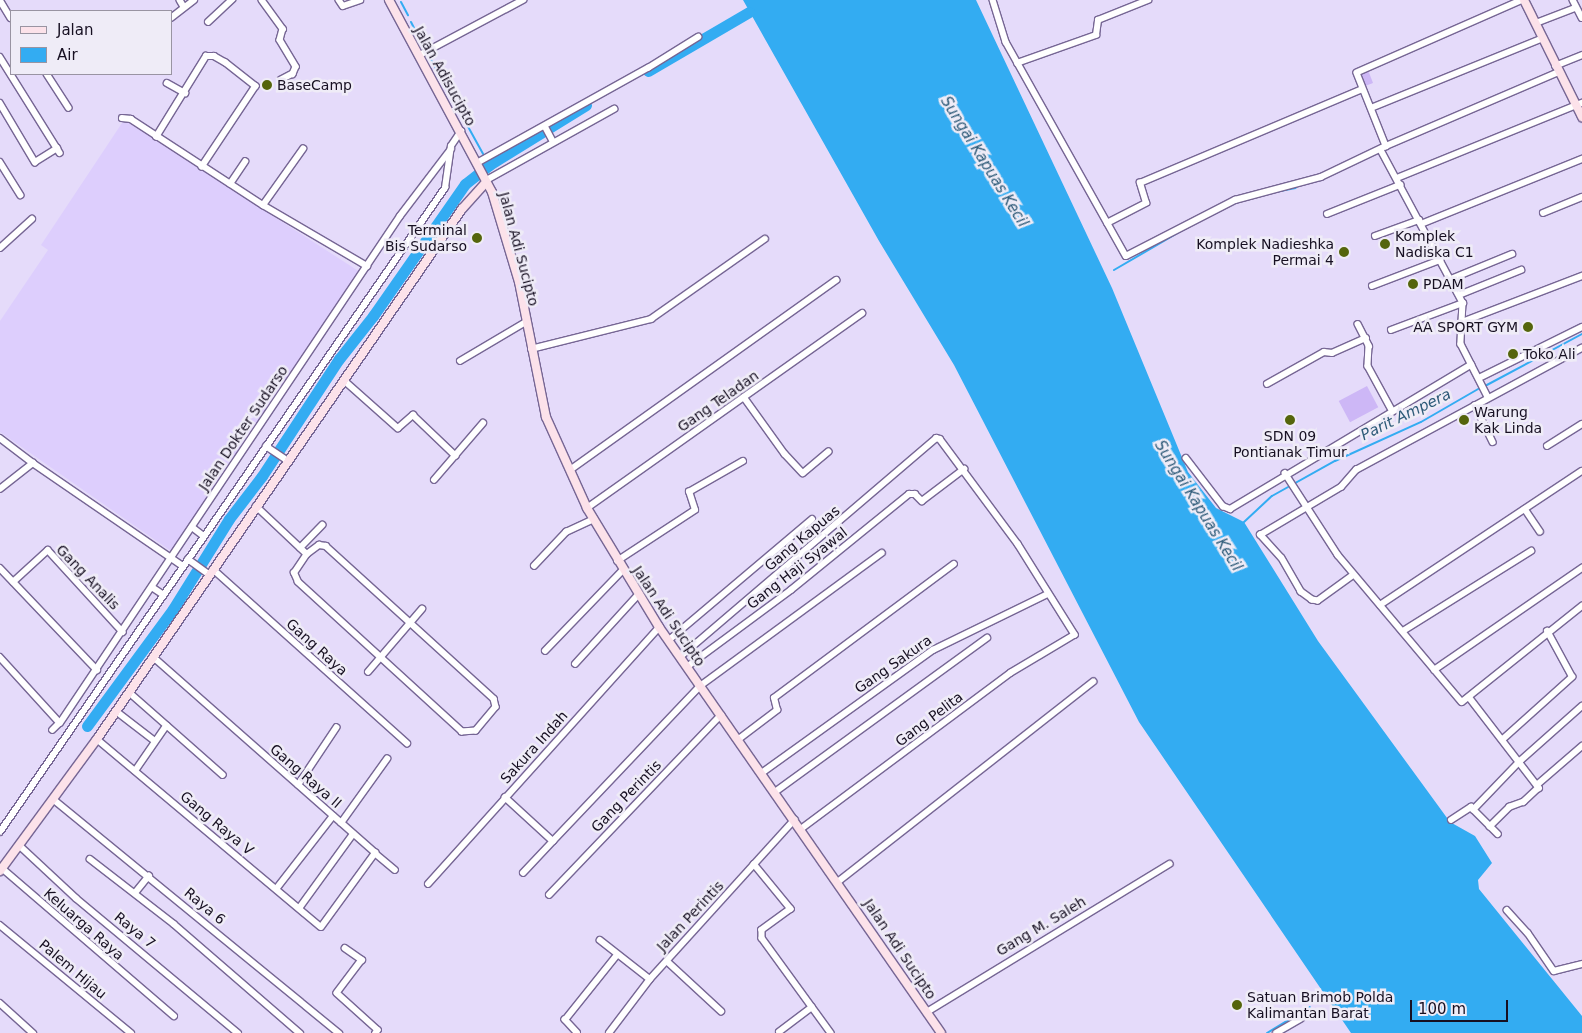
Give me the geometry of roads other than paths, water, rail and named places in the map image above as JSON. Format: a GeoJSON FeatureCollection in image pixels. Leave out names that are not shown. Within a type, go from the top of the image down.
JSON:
{"type":"FeatureCollection","features":[{"type":"Feature","properties":{"kind":"main road","name":"Jalan Adisucipto"},"geometry":{"type":"LineString","coordinates":[[389,0],[461,131],[477,164]]}},
{"type":"Feature","properties":{"kind":"main road"},"geometry":{"type":"LineString","coordinates":[[1524,0],[1557,69],[1579,104],[1582,117]]}},
{"type":"Feature","properties":{"kind":"main road","name":"Jalan Adi Sucipto"},"geometry":{"type":"LineString","coordinates":[[477,164],[492,192],[519,282],[546,416],[587,508],[617,561],[659,627],[839,881],[941,1033]]}},
{"type":"Feature","properties":{"kind":"main road"},"geometry":{"type":"LineString","coordinates":[[1,869],[97,739],[153,657],[208,571],[345,380],[462,209],[474,198],[486,181]]}},
{"type":"Feature","properties":{"kind":"main road"},"geometry":{"type":"LineString","coordinates":[[474,198],[492,192]]}},
{"type":"Feature","properties":{"kind":"street"},"geometry":{"type":"LineString","coordinates":[[0,0],[10,16]]}},
{"type":"Feature","properties":{"kind":"street"},"geometry":{"type":"LineString","coordinates":[[180,0],[184,8]]}},
{"type":"Feature","properties":{"kind":"street"},"geometry":{"type":"LineString","coordinates":[[172,17],[194,0]]}},
{"type":"Feature","properties":{"kind":"street"},"geometry":{"type":"LineString","coordinates":[[208,22],[232,0]]}},
{"type":"Feature","properties":{"kind":"street"},"geometry":{"type":"LineString","coordinates":[[262,0],[283,29],[280,40],[296,67],[293,74],[281,80]]}},
{"type":"Feature","properties":{"kind":"street"},"geometry":{"type":"LineString","coordinates":[[340,0],[343,6],[360,0]]}},
{"type":"Feature","properties":{"kind":"street"},"geometry":{"type":"LineString","coordinates":[[420,55],[523,0]]}},
{"type":"Feature","properties":{"kind":"street"},"geometry":{"type":"LineString","coordinates":[[993,0],[1001,30],[1017,63],[1107,223],[1128,256],[1235,200],[1321,176],[1557,69],[1582,55]]}},
{"type":"Feature","properties":{"kind":"street"},"geometry":{"type":"LineString","coordinates":[[1017,63],[1096,35],[1098,20],[1148,0]]}},
{"type":"Feature","properties":{"kind":"street"},"geometry":{"type":"LineString","coordinates":[[1486,394],[1460,338],[1463,303],[1396,178],[1371,108],[1356,76],[1360,71],[1524,0]]}},
{"type":"Feature","properties":{"kind":"street"},"geometry":{"type":"LineString","coordinates":[[1573,0],[1582,18]]}},
{"type":"Feature","properties":{"kind":"street"},"geometry":{"type":"LineString","coordinates":[[1536,23],[1576,8]]}},
{"type":"Feature","properties":{"kind":"street"},"geometry":{"type":"LineString","coordinates":[[477,164],[698,37]]}},
{"type":"Feature","properties":{"kind":"street"},"geometry":{"type":"LineString","coordinates":[[1371,108],[1543,38]]}},
{"type":"Feature","properties":{"kind":"street"},"geometry":{"type":"LineString","coordinates":[[156,137],[210,54],[256,86],[202,167]]}},
{"type":"Feature","properties":{"kind":"street"},"geometry":{"type":"LineString","coordinates":[[0,57],[10,73]]}},
{"type":"Feature","properties":{"kind":"street"},"geometry":{"type":"LineString","coordinates":[[0,103],[35,162],[59,150],[11,75]]}},
{"type":"Feature","properties":{"kind":"street"},"geometry":{"type":"LineString","coordinates":[[48,75],[69,108]]}},
{"type":"Feature","properties":{"kind":"street"},"geometry":{"type":"LineString","coordinates":[[167,83],[185,93]]}},
{"type":"Feature","properties":{"kind":"street"},"geometry":{"type":"LineString","coordinates":[[1107,223],[1146,203],[1140,183],[1362,89]]}},
{"type":"Feature","properties":{"kind":"street"},"geometry":{"type":"LineString","coordinates":[[1396,178],[1579,104]]}},
{"type":"Feature","properties":{"kind":"street"},"geometry":{"type":"LineString","coordinates":[[486,181],[551,139],[614,109]]}},
{"type":"Feature","properties":{"kind":"street"},"geometry":{"type":"LineString","coordinates":[[122,118],[126,116],[263,205],[367,266]]}},
{"type":"Feature","properties":{"kind":"street"},"geometry":{"type":"LineString","coordinates":[[545,126],[551,139]]}},
{"type":"Feature","properties":{"kind":"street"},"geometry":{"type":"LineString","coordinates":[[0,832],[184,566],[191,561],[204,536],[444,188],[451,149],[461,131]]}},
{"type":"Feature","properties":{"kind":"street"},"geometry":{"type":"LineString","coordinates":[[263,205],[303,149]]}},
{"type":"Feature","properties":{"kind":"street","name":"Jalan Dokter Sudarso"},"geometry":{"type":"LineString","coordinates":[[53,730],[60,723],[123,632],[426,178],[451,149]]}},
{"type":"Feature","properties":{"kind":"street"},"geometry":{"type":"LineString","coordinates":[[1375,236],[1420,222],[1582,158]]}},
{"type":"Feature","properties":{"kind":"street"},"geometry":{"type":"LineString","coordinates":[[0,162],[21,195]]}},
{"type":"Feature","properties":{"kind":"street"},"geometry":{"type":"LineString","coordinates":[[230,184],[245,162]]}},
{"type":"Feature","properties":{"kind":"street"},"geometry":{"type":"LineString","coordinates":[[1327,214],[1400,185]]}},
{"type":"Feature","properties":{"kind":"street"},"geometry":{"type":"LineString","coordinates":[[1543,213],[1582,196]]}},
{"type":"Feature","properties":{"kind":"street"},"geometry":{"type":"LineString","coordinates":[[0,248],[32,219]]}},
{"type":"Feature","properties":{"kind":"street"},"geometry":{"type":"LineString","coordinates":[[531,349],[651,319],[765,239]]}},
{"type":"Feature","properties":{"kind":"street"},"geometry":{"type":"LineString","coordinates":[[1451,279],[1512,254]]}},
{"type":"Feature","properties":{"kind":"street"},"geometry":{"type":"LineString","coordinates":[[1372,286],[1440,260]]}},
{"type":"Feature","properties":{"kind":"street"},"geometry":{"type":"LineString","coordinates":[[1459,295],[1521,270]]}},
{"type":"Feature","properties":{"kind":"street"},"geometry":{"type":"LineString","coordinates":[[1462,322],[1582,276]]}},
{"type":"Feature","properties":{"kind":"street"},"geometry":{"type":"LineString","coordinates":[[570,470],[836,280]]}},
{"type":"Feature","properties":{"kind":"street"},"geometry":{"type":"LineString","coordinates":[[1391,330],[1463,303]]}},
{"type":"Feature","properties":{"kind":"street","name":"Gang Teladan"},"geometry":{"type":"LineString","coordinates":[[587,508],[862,313]]}},
{"type":"Feature","properties":{"kind":"street"},"geometry":{"type":"LineString","coordinates":[[460,361],[526,322]]}},
{"type":"Feature","properties":{"kind":"street"},"geometry":{"type":"LineString","coordinates":[[1358,324],[1370,350],[1368,366],[1392,410]]}},
{"type":"Feature","properties":{"kind":"street"},"geometry":{"type":"LineString","coordinates":[[1480,380],[1582,327]]}},
{"type":"Feature","properties":{"kind":"street"},"geometry":{"type":"LineString","coordinates":[[1267,384],[1324,352],[1332,353],[1366,338]]}},
{"type":"Feature","properties":{"kind":"street"},"geometry":{"type":"LineString","coordinates":[[1354,575],[1318,601],[1312,600],[1301,592],[1281,558],[1260,536],[1341,487],[1356,470],[1475,405],[1486,394],[1582,348]]}},
{"type":"Feature","properties":{"kind":"street"},"geometry":{"type":"LineString","coordinates":[[1186,458],[1227,509],[1285,473],[1471,365]]}},
{"type":"Feature","properties":{"kind":"street"},"geometry":{"type":"LineString","coordinates":[[345,380],[398,428],[413,415],[456,456]]}},
{"type":"Feature","properties":{"kind":"street"},"geometry":{"type":"LineString","coordinates":[[744,397],[785,454],[802,473],[828,452]]}},
{"type":"Feature","properties":{"kind":"street"},"geometry":{"type":"LineString","coordinates":[[1475,405],[1493,442]]}},
{"type":"Feature","properties":{"kind":"street"},"geometry":{"type":"LineString","coordinates":[[434,480],[483,423]]}},
{"type":"Feature","properties":{"kind":"street"},"geometry":{"type":"LineString","coordinates":[[1547,446],[1582,424]]}},
{"type":"Feature","properties":{"kind":"street"},"geometry":{"type":"LineString","coordinates":[[0,438],[33,463],[184,566]]}},
{"type":"Feature","properties":{"kind":"street","name":"Gang Kapuas"},"geometry":{"type":"LineString","coordinates":[[680,657],[924,448],[940,439],[964,469]]}},
{"type":"Feature","properties":{"kind":"street"},"geometry":{"type":"LineString","coordinates":[[266,446],[288,461]]}},
{"type":"Feature","properties":{"kind":"street"},"geometry":{"type":"LineString","coordinates":[[617,561],[695,510],[689,492],[743,460]]}},
{"type":"Feature","properties":{"kind":"street"},"geometry":{"type":"LineString","coordinates":[[0,489],[33,463]]}},
{"type":"Feature","properties":{"kind":"street"},"geometry":{"type":"LineString","coordinates":[[964,469],[1018,544],[1048,594]]}},
{"type":"Feature","properties":{"kind":"street","name":"Gang Haji Syawal"},"geometry":{"type":"LineString","coordinates":[[687,667],[792,590],[909,494],[915,494],[919,500],[964,469]]}},
{"type":"Feature","properties":{"kind":"street"},"geometry":{"type":"LineString","coordinates":[[1380,605],[1582,471]]}},
{"type":"Feature","properties":{"kind":"street"},"geometry":{"type":"LineString","coordinates":[[1285,473],[1354,575],[1460,701],[1469,697],[1547,631],[1582,606]]}},
{"type":"Feature","properties":{"kind":"street"},"geometry":{"type":"LineString","coordinates":[[256,506],[307,554]]}},
{"type":"Feature","properties":{"kind":"street"},"geometry":{"type":"LineString","coordinates":[[1525,509],[1540,531]]}},
{"type":"Feature","properties":{"kind":"street"},"geometry":{"type":"LineString","coordinates":[[534,566],[566,532],[594,519]]}},
{"type":"Feature","properties":{"kind":"street"},"geometry":{"type":"LineString","coordinates":[[669,640],[812,519]]}},
{"type":"Feature","properties":{"kind":"street"},"geometry":{"type":"LineString","coordinates":[[300,548],[322,524]]}},
{"type":"Feature","properties":{"kind":"street"},"geometry":{"type":"LineString","coordinates":[[192,527],[204,536]]}},
{"type":"Feature","properties":{"kind":"street"},"geometry":{"type":"LineString","coordinates":[[319,545],[326,546],[494,700],[496,707],[476,731],[462,732],[298,582],[294,573],[307,554],[319,545]]}},
{"type":"Feature","properties":{"kind":"street","name":"Gang Analis"},"geometry":{"type":"LineString","coordinates":[[13,582],[48,550],[123,632]]}},
{"type":"Feature","properties":{"kind":"street"},"geometry":{"type":"LineString","coordinates":[[1403,631],[1531,551]]}},
{"type":"Feature","properties":{"kind":"street"},"geometry":{"type":"LineString","coordinates":[[524,873],[700,686],[882,553]]}},
{"type":"Feature","properties":{"kind":"street","name":"Gang Raya"},"geometry":{"type":"LineString","coordinates":[[191,561],[208,571],[406,743]]}},
{"type":"Feature","properties":{"kind":"street"},"geometry":{"type":"LineString","coordinates":[[739,739],[777,710],[774,698],[954,564]]}},
{"type":"Feature","properties":{"kind":"street"},"geometry":{"type":"LineString","coordinates":[[0,568],[97,670]]}},
{"type":"Feature","properties":{"kind":"street"},"geometry":{"type":"LineString","coordinates":[[1434,670],[1582,568]]}},
{"type":"Feature","properties":{"kind":"street"},"geometry":{"type":"LineString","coordinates":[[545,651],[623,570]]}},
{"type":"Feature","properties":{"kind":"street"},"geometry":{"type":"LineString","coordinates":[[152,587],[164,595]]}},
{"type":"Feature","properties":{"kind":"street"},"geometry":{"type":"LineString","coordinates":[[575,664],[638,594]]}},
{"type":"Feature","properties":{"kind":"street","name":"Gang Pelita"},"geometry":{"type":"LineString","coordinates":[[802,829],[1011,673],[1075,635],[1048,594]]}},
{"type":"Feature","properties":{"kind":"street","name":"Gang Sakura"},"geometry":{"type":"LineString","coordinates":[[763,772],[926,654],[1048,594]]}},
{"type":"Feature","properties":{"kind":"street"},"geometry":{"type":"LineString","coordinates":[[144,600],[155,608]]}},
{"type":"Feature","properties":{"kind":"street"},"geometry":{"type":"LineString","coordinates":[[368,672],[422,609]]}},
{"type":"Feature","properties":{"kind":"street","name":"Sakura Indah"},"geometry":{"type":"LineString","coordinates":[[428,884],[659,627]]}},
{"type":"Feature","properties":{"kind":"street"},"geometry":{"type":"LineString","coordinates":[[1503,739],[1572,677],[1547,631]]}},
{"type":"Feature","properties":{"kind":"street"},"geometry":{"type":"LineString","coordinates":[[775,792],[987,638]]}},
{"type":"Feature","properties":{"kind":"street"},"geometry":{"type":"LineString","coordinates":[[0,657],[60,723]]}},
{"type":"Feature","properties":{"kind":"street","name":"Gang Raya II"},"geometry":{"type":"LineString","coordinates":[[153,657],[395,870]]}},
{"type":"Feature","properties":{"kind":"street"},"geometry":{"type":"LineString","coordinates":[[839,881],[1093,682]]}},
{"type":"Feature","properties":{"kind":"street"},"geometry":{"type":"LineString","coordinates":[[129,692],[223,775]]}},
{"type":"Feature","properties":{"kind":"street"},"geometry":{"type":"LineString","coordinates":[[1469,697],[1538,784],[1538,790],[1524,802],[1510,807],[1490,827]]}},
{"type":"Feature","properties":{"kind":"street"},"geometry":{"type":"LineString","coordinates":[[1473,810],[1520,761],[1582,706]]}},
{"type":"Feature","properties":{"kind":"street"},"geometry":{"type":"LineString","coordinates":[[116,711],[155,741]]}},
{"type":"Feature","properties":{"kind":"street","name":"Gang Perintis"},"geometry":{"type":"LineString","coordinates":[[549,895],[722,715]]}},
{"type":"Feature","properties":{"kind":"street"},"geometry":{"type":"LineString","coordinates":[[135,771],[166,726]]}},
{"type":"Feature","properties":{"kind":"street"},"geometry":{"type":"LineString","coordinates":[[298,785],[336,728]]}},
{"type":"Feature","properties":{"kind":"street","name":"Gang Raya V"},"geometry":{"type":"LineString","coordinates":[[97,739],[277,888],[321,927],[375,853]]}},
{"type":"Feature","properties":{"kind":"street"},"geometry":{"type":"LineString","coordinates":[[1538,784],[1582,746]]}},
{"type":"Feature","properties":{"kind":"street"},"geometry":{"type":"LineString","coordinates":[[341,823],[387,758]]}},
{"type":"Feature","properties":{"kind":"street"},"geometry":{"type":"LineString","coordinates":[[505,797],[553,841]]}},
{"type":"Feature","properties":{"kind":"street","name":"Raya 6"},"geometry":{"type":"LineString","coordinates":[[54,799],[340,1033]]}},
{"type":"Feature","properties":{"kind":"street"},"geometry":{"type":"LineString","coordinates":[[1452,820],[1468,807],[1498,834]]}},
{"type":"Feature","properties":{"kind":"street"},"geometry":{"type":"LineString","coordinates":[[277,888],[333,816]]}},
{"type":"Feature","properties":{"kind":"street","name":"Jalan Perintis"},"geometry":{"type":"LineString","coordinates":[[609,1033],[650,979],[794,820]]}},
{"type":"Feature","properties":{"kind":"street"},"geometry":{"type":"LineString","coordinates":[[300,908],[353,834]]}},
{"type":"Feature","properties":{"kind":"street","name":"Raya 7"},"geometry":{"type":"LineString","coordinates":[[19,845],[76,898],[238,1033]]}},
{"type":"Feature","properties":{"kind":"street"},"geometry":{"type":"LineString","coordinates":[[90,859],[136,894],[298,1031]]}},
{"type":"Feature","properties":{"kind":"street"},"geometry":{"type":"LineString","coordinates":[[754,864],[791,909],[762,930],[762,938],[831,1033]]}},
{"type":"Feature","properties":{"kind":"street","name":"Gang M. Saleh"},"geometry":{"type":"LineString","coordinates":[[927,1012],[1169,864]]}},
{"type":"Feature","properties":{"kind":"street","name":"Keluarga Raya"},"geometry":{"type":"LineString","coordinates":[[1,869],[174,1016]]}},
{"type":"Feature","properties":{"kind":"street"},"geometry":{"type":"LineString","coordinates":[[136,894],[149,876]]}},
{"type":"Feature","properties":{"kind":"street"},"geometry":{"type":"LineString","coordinates":[[1507,910],[1528,933],[1554,971],[1582,964]]}},
{"type":"Feature","properties":{"kind":"street","name":"Palem Hijau"},"geometry":{"type":"LineString","coordinates":[[0,925],[131,1033]]}},
{"type":"Feature","properties":{"kind":"street"},"geometry":{"type":"LineString","coordinates":[[600,940],[650,979]]}},
{"type":"Feature","properties":{"kind":"street"},"geometry":{"type":"LineString","coordinates":[[345,948],[362,960],[337,994],[378,1030],[376,1033]]}},
{"type":"Feature","properties":{"kind":"street"},"geometry":{"type":"LineString","coordinates":[[576,1033],[565,1020],[617,955]]}},
{"type":"Feature","properties":{"kind":"street"},"geometry":{"type":"LineString","coordinates":[[666,961],[720,1011]]}},
{"type":"Feature","properties":{"kind":"street"},"geometry":{"type":"LineString","coordinates":[[0,1004],[33,1033]]}},
{"type":"Feature","properties":{"kind":"street"},"geometry":{"type":"LineString","coordinates":[[779,1032],[812,1007]]}},
{"type":"Feature","properties":{"kind":"street"},"geometry":{"type":"LineString","coordinates":[[1276,1033],[1300,1019]]}},
{"type":"Feature","properties":{"kind":"water","name":"Sungai Kapuas Kecil"},"geometry":{"type":"Polygon","coordinates":[[[743,0],[976,0],[1112,288],[1188,472],[1216,508],[1244,522],[1318,641],[1450,822],[1475,836],[1492,863],[1478,880],[1479,889],[1582,1016],[1582,1033],[1351,1033],[1139,722],[954,365],[879,241],[743,0]]]}},
{"type":"Feature","properties":{"kind":"waterway"},"geometry":{"type":"LineString","coordinates":[[401,2],[408,15]]}},
{"type":"Feature","properties":{"kind":"waterway"},"geometry":{"type":"LineString","coordinates":[[648,71],[749,12]]}},
{"type":"Feature","properties":{"kind":"waterway"},"geometry":{"type":"LineString","coordinates":[[411,22],[424,47]]}},
{"type":"Feature","properties":{"kind":"waterway"},"geometry":{"type":"LineString","coordinates":[[429,56],[483,154]]}},
{"type":"Feature","properties":{"kind":"waterway"},"geometry":{"type":"LineString","coordinates":[[87,726],[173,609],[229,519],[262,476],[339,359],[373,316],[465,184],[489,165],[586,105]]}},
{"type":"Feature","properties":{"kind":"waterway"},"geometry":{"type":"LineString","coordinates":[[1270,193],[1296,188]]}},
{"type":"Feature","properties":{"kind":"waterway"},"geometry":{"type":"LineString","coordinates":[[1114,270],[1188,227]]}},
{"type":"Feature","properties":{"kind":"waterway","name":"Parit Ampera"},"geometry":{"type":"LineString","coordinates":[[1485,386],[1582,334]]}},
{"type":"Feature","properties":{"kind":"waterway","name":"Parit Ampera"},"geometry":{"type":"LineString","coordinates":[[1244,522],[1272,496],[1335,461],[1421,422],[1480,388]]}},
{"type":"Feature","properties":{"kind":"waterway"},"geometry":{"type":"LineString","coordinates":[[1267,1033],[1310,1007]]}},
{"type":"Feature","properties":{"kind":"place","name":"BaseCamp"},"geometry":{"type":"Point","coordinates":[267,85]}},
{"type":"Feature","properties":{"kind":"place","name":"Terminal Bis Sudarso"},"geometry":{"type":"Point","coordinates":[477,238]}},
{"type":"Feature","properties":{"kind":"place","name":"Komplek Nadiska C1"},"geometry":{"type":"Point","coordinates":[1385,244]}},
{"type":"Feature","properties":{"kind":"place","name":"Komplek Nadieshka Permai 4"},"geometry":{"type":"Point","coordinates":[1344,252]}},
{"type":"Feature","properties":{"kind":"place","name":"PDAM"},"geometry":{"type":"Point","coordinates":[1413,284]}},
{"type":"Feature","properties":{"kind":"place","name":"AA SPORT GYM"},"geometry":{"type":"Point","coordinates":[1528,327]}},
{"type":"Feature","properties":{"kind":"place","name":"Toko Ali"},"geometry":{"type":"Point","coordinates":[1513,354]}},
{"type":"Feature","properties":{"kind":"place","name":"SDN 09 Pontianak Timur"},"geometry":{"type":"Point","coordinates":[1290,420]}},
{"type":"Feature","properties":{"kind":"place","name":"Warung Kak Linda"},"geometry":{"type":"Point","coordinates":[1464,420]}},
{"type":"Feature","properties":{"kind":"place","name":"Satuan Brimob Polda Kalimantan Barat"},"geometry":{"type":"Point","coordinates":[1237,1005]}}]}
